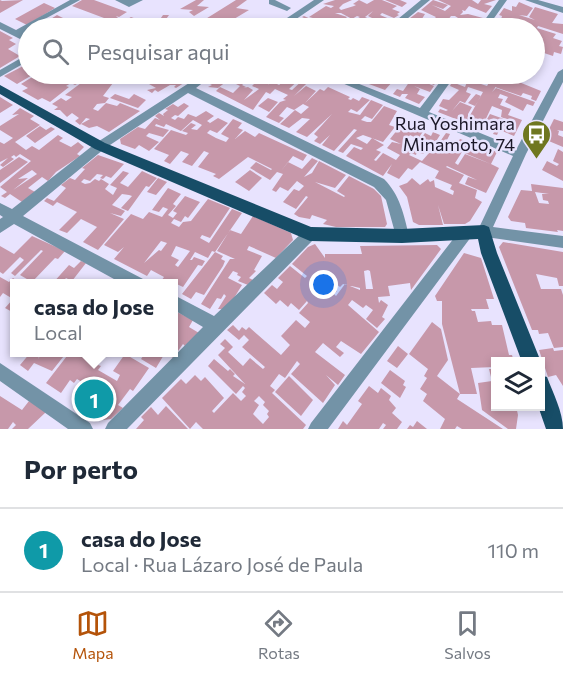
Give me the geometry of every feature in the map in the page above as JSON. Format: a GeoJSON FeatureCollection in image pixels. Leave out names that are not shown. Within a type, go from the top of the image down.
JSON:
{"type":"FeatureCollection","features":[{"type":"Feature","properties":{"kind":"main road"},"geometry":{"type":"LineString","coordinates":[[0,89],[100,146],[310,234],[402,236],[484,232],[489,253],[530,357]]}},
{"type":"Feature","properties":{"kind":"main road"},"geometry":{"type":"LineString","coordinates":[[545,397],[556,429]]}},
{"type":"Feature","properties":{"kind":"street"},"geometry":{"type":"LineString","coordinates":[[43,18],[75,0]]}},
{"type":"Feature","properties":{"kind":"street"},"geometry":{"type":"LineString","coordinates":[[119,0],[129,4],[139,0]]}},
{"type":"Feature","properties":{"kind":"street"},"geometry":{"type":"LineString","coordinates":[[292,18],[320,0]]}},
{"type":"Feature","properties":{"kind":"street"},"geometry":{"type":"LineString","coordinates":[[404,18],[426,0]]}},
{"type":"Feature","properties":{"kind":"street"},"geometry":{"type":"LineString","coordinates":[[490,18],[503,0]]}},
{"type":"Feature","properties":{"kind":"street"},"geometry":{"type":"LineString","coordinates":[[529,0],[563,10]]}},
{"type":"Feature","properties":{"kind":"street"},"geometry":{"type":"LineString","coordinates":[[272,2],[287,8]]}},
{"type":"Feature","properties":{"kind":"street"},"geometry":{"type":"LineString","coordinates":[[0,25],[17,33]]}},
{"type":"Feature","properties":{"kind":"street"},"geometry":{"type":"LineString","coordinates":[[0,74],[18,63]]}},
{"type":"Feature","properties":{"kind":"street"},"geometry":{"type":"LineString","coordinates":[[563,72],[520,154],[484,232],[563,242]]}},
{"type":"Feature","properties":{"kind":"street"},"geometry":{"type":"LineString","coordinates":[[0,227],[100,146],[194,84]]}},
{"type":"Feature","properties":{"kind":"street"},"geometry":{"type":"LineString","coordinates":[[354,84],[520,154]]}},
{"type":"Feature","properties":{"kind":"street"},"geometry":{"type":"LineString","coordinates":[[422,113],[444,84]]}},
{"type":"Feature","properties":{"kind":"street"},"geometry":{"type":"LineString","coordinates":[[188,88],[379,183],[394,202],[402,236]]}},
{"type":"Feature","properties":{"kind":"street"},"geometry":{"type":"LineString","coordinates":[[0,208],[129,279]]}},
{"type":"Feature","properties":{"kind":"street"},"geometry":{"type":"LineString","coordinates":[[317,429],[466,233]]}},
{"type":"Feature","properties":{"kind":"street"},"geometry":{"type":"LineString","coordinates":[[114,429],[310,234]]}},
{"type":"Feature","properties":{"kind":"street"},"geometry":{"type":"LineString","coordinates":[[178,304],[216,325]]}},
{"type":"Feature","properties":{"kind":"street"},"geometry":{"type":"LineString","coordinates":[[0,371],[84,429]]}},
{"type":"Feature","properties":{"kind":"street"},"geometry":{"type":"LineString","coordinates":[[545,394],[563,416]]}},
{"type":"Feature","properties":{"kind":"building"},"geometry":{"type":"Polygon","coordinates":[[[0,0],[2,1],[23,0],[0,13],[0,0]]]}},
{"type":"Feature","properties":{"kind":"building"},"geometry":{"type":"Polygon","coordinates":[[[82,0],[94,0],[127,12],[119,17],[116,16],[118,18],[104,18],[72,6],[82,0]]]}},
{"type":"Feature","properties":{"kind":"building"},"geometry":{"type":"Polygon","coordinates":[[[196,0],[204,0],[197,6],[209,7],[194,16],[189,12],[193,10],[180,9],[196,0]]]}},
{"type":"Feature","properties":{"kind":"building"},"geometry":{"type":"Polygon","coordinates":[[[236,0],[247,0],[236,8],[249,10],[236,18],[207,18],[236,0]]]}},
{"type":"Feature","properties":{"kind":"building"},"geometry":{"type":"Polygon","coordinates":[[[335,0],[352,0],[343,4],[339,8],[341,10],[356,5],[353,4],[359,0],[367,4],[374,0],[382,0],[397,6],[392,9],[400,12],[394,18],[382,13],[380,15],[387,18],[368,16],[373,11],[365,17],[367,18],[357,16],[350,18],[341,13],[335,13],[347,17],[309,17],[326,6],[331,8],[334,6],[323,4],[335,0]]]}},
{"type":"Feature","properties":{"kind":"building"},"geometry":{"type":"Polygon","coordinates":[[[385,0],[400,0],[407,3],[402,7],[385,0]]]}},
{"type":"Feature","properties":{"kind":"building"},"geometry":{"type":"Polygon","coordinates":[[[433,0],[448,5],[443,9],[432,5],[445,11],[451,6],[438,0],[472,0],[478,4],[481,0],[496,0],[484,4],[492,6],[486,13],[469,6],[465,11],[462,10],[460,15],[468,14],[483,18],[451,16],[435,18],[421,10],[433,0]]]}},
{"type":"Feature","properties":{"kind":"building"},"geometry":{"type":"Polygon","coordinates":[[[519,2],[533,8],[527,16],[519,15],[529,18],[501,18],[499,15],[504,8],[512,11],[512,6],[516,7],[519,2]]]}},
{"type":"Feature","properties":{"kind":"building"},"geometry":{"type":"Polygon","coordinates":[[[44,3],[55,8],[39,18],[15,19],[44,3]]]}},
{"type":"Feature","properties":{"kind":"building"},"geometry":{"type":"Polygon","coordinates":[[[535,7],[558,14],[552,23],[563,24],[563,34],[545,28],[545,18],[529,17],[535,7]]]}},
{"type":"Feature","properties":{"kind":"building"},"geometry":{"type":"Polygon","coordinates":[[[418,12],[425,14],[422,18],[410,18],[418,12]]]}},
{"type":"Feature","properties":{"kind":"building"},"geometry":{"type":"Polygon","coordinates":[[[0,31],[13,38],[9,40],[16,44],[8,49],[18,55],[18,57],[0,68],[0,31]]]}},
{"type":"Feature","properties":{"kind":"building"},"geometry":{"type":"Polygon","coordinates":[[[545,31],[556,34],[553,38],[562,41],[559,46],[563,47],[561,54],[554,52],[553,56],[545,53],[545,31]]]}},
{"type":"Feature","properties":{"kind":"building"},"geometry":{"type":"Polygon","coordinates":[[[18,69],[18,83],[17,84],[4,76],[18,69]]]}},
{"type":"Feature","properties":{"kind":"building"},"geometry":{"type":"Polygon","coordinates":[[[21,84],[69,84],[66,86],[69,87],[50,102],[42,98],[38,100],[22,91],[28,88],[21,84]]]}},
{"type":"Feature","properties":{"kind":"building"},"geometry":{"type":"Polygon","coordinates":[[[80,84],[112,84],[103,96],[109,98],[105,103],[97,104],[93,109],[98,111],[106,103],[117,106],[120,103],[140,111],[109,132],[97,126],[89,128],[81,124],[90,119],[86,118],[80,125],[75,121],[79,118],[72,113],[67,117],[60,110],[54,110],[58,107],[52,104],[61,98],[66,101],[72,97],[65,95],[80,84]]]}},
{"type":"Feature","properties":{"kind":"building"},"geometry":{"type":"Polygon","coordinates":[[[149,84],[182,84],[176,88],[174,87],[176,85],[170,85],[158,92],[155,90],[152,93],[147,90],[156,88],[149,84]]]}},
{"type":"Feature","properties":{"kind":"building"},"geometry":{"type":"Polygon","coordinates":[[[210,84],[223,84],[218,88],[208,87],[212,85],[210,84]]]}},
{"type":"Feature","properties":{"kind":"building"},"geometry":{"type":"Polygon","coordinates":[[[236,84],[243,84],[246,87],[243,88],[248,87],[253,90],[244,100],[259,89],[252,86],[254,84],[294,84],[289,89],[292,90],[299,84],[306,84],[294,96],[306,86],[316,91],[305,103],[320,89],[324,91],[328,87],[350,97],[348,99],[351,100],[353,98],[359,101],[362,97],[370,100],[357,112],[351,109],[348,112],[360,115],[371,100],[383,105],[372,119],[365,116],[361,120],[367,122],[371,122],[384,106],[397,111],[389,125],[395,127],[383,142],[373,138],[384,145],[376,150],[381,152],[374,160],[376,161],[383,153],[396,160],[400,155],[387,148],[392,142],[401,144],[390,139],[398,129],[404,131],[409,124],[406,122],[409,119],[426,127],[418,139],[410,135],[405,142],[416,146],[425,133],[431,136],[433,132],[440,135],[435,143],[452,151],[439,143],[446,133],[450,134],[447,140],[456,145],[460,139],[497,152],[491,164],[499,168],[486,193],[465,184],[468,177],[477,180],[447,166],[464,175],[459,183],[477,190],[475,198],[482,202],[470,221],[465,224],[444,224],[438,205],[443,225],[419,225],[413,222],[407,197],[399,186],[412,178],[420,185],[428,179],[430,182],[434,180],[435,187],[453,195],[454,191],[450,189],[452,185],[435,178],[439,171],[420,162],[412,170],[408,168],[399,179],[387,173],[392,164],[383,176],[346,156],[354,147],[361,150],[363,148],[351,144],[343,153],[338,151],[357,130],[354,129],[334,151],[322,145],[330,135],[320,144],[314,141],[318,137],[314,134],[332,114],[307,137],[296,132],[310,119],[302,118],[289,128],[280,124],[295,110],[301,114],[309,107],[303,104],[294,110],[287,107],[279,116],[284,118],[279,123],[266,117],[280,102],[286,100],[283,99],[288,95],[275,89],[270,94],[266,92],[253,110],[216,91],[220,87],[233,93],[240,86],[236,84]],[[363,135],[356,138],[367,144],[372,138],[363,135]],[[426,151],[423,154],[417,152],[416,155],[411,153],[409,155],[422,161],[429,153],[426,151]],[[462,152],[455,163],[458,165],[465,154],[491,164],[462,152]]]}},
{"type":"Feature","properties":{"kind":"building"},"geometry":{"type":"Polygon","coordinates":[[[369,84],[390,84],[385,90],[369,84]]]}},
{"type":"Feature","properties":{"kind":"building"},"geometry":{"type":"Polygon","coordinates":[[[408,84],[434,86],[430,92],[414,86],[420,89],[417,94],[425,97],[419,104],[405,98],[408,94],[402,94],[400,97],[393,94],[397,89],[403,91],[408,84]]]}},
{"type":"Feature","properties":{"kind":"building"},"geometry":{"type":"Polygon","coordinates":[[[451,84],[465,87],[466,84],[487,86],[488,84],[524,84],[541,91],[536,101],[531,99],[532,96],[523,93],[521,96],[495,87],[492,92],[496,88],[535,102],[533,106],[527,104],[523,111],[505,102],[508,97],[500,94],[498,98],[503,99],[500,105],[511,109],[508,115],[522,120],[514,136],[500,130],[506,119],[501,117],[502,110],[492,106],[481,129],[438,112],[440,109],[448,110],[439,106],[443,99],[449,100],[459,90],[450,86],[451,84]],[[468,87],[466,92],[471,94],[465,103],[460,101],[452,111],[460,102],[472,107],[468,119],[483,92],[468,87]]]}},
{"type":"Feature","properties":{"kind":"building"},"geometry":{"type":"Polygon","coordinates":[[[115,94],[129,99],[134,94],[146,100],[138,108],[110,98],[115,94]]]}},
{"type":"Feature","properties":{"kind":"building"},"geometry":{"type":"Polygon","coordinates":[[[476,94],[481,96],[475,106],[468,103],[476,94]]]}},
{"type":"Feature","properties":{"kind":"building"},"geometry":{"type":"Polygon","coordinates":[[[0,97],[13,105],[0,113],[0,97]]]}},
{"type":"Feature","properties":{"kind":"building"},"geometry":{"type":"Polygon","coordinates":[[[268,98],[278,102],[269,112],[258,106],[268,98]]]}},
{"type":"Feature","properties":{"kind":"building"},"geometry":{"type":"Polygon","coordinates":[[[184,103],[189,106],[178,116],[171,118],[184,119],[188,114],[196,117],[206,111],[214,116],[207,121],[210,123],[207,125],[218,118],[228,123],[217,133],[210,130],[207,133],[226,142],[229,138],[221,134],[233,119],[242,123],[238,128],[243,130],[235,139],[245,131],[255,137],[259,133],[307,155],[303,161],[293,156],[288,162],[302,169],[312,158],[318,161],[304,177],[312,173],[319,161],[346,175],[335,188],[315,182],[344,197],[337,191],[349,176],[374,189],[381,196],[387,224],[385,227],[336,227],[323,224],[327,220],[312,215],[310,219],[299,217],[294,214],[308,197],[306,196],[296,209],[283,202],[294,189],[299,191],[304,186],[297,181],[288,191],[280,187],[276,192],[272,190],[283,174],[277,172],[270,180],[250,168],[256,162],[272,169],[248,157],[219,179],[213,176],[216,174],[198,167],[209,153],[204,151],[192,166],[182,162],[189,154],[181,151],[170,164],[164,161],[169,155],[154,149],[171,130],[186,135],[188,133],[182,131],[191,123],[196,125],[191,129],[197,130],[202,125],[193,120],[181,131],[166,124],[164,127],[156,124],[155,126],[169,130],[163,137],[149,133],[146,136],[159,142],[149,151],[139,145],[135,149],[121,144],[120,139],[138,127],[145,129],[155,118],[160,120],[155,116],[159,113],[164,116],[163,114],[168,110],[165,109],[173,104],[178,107],[184,103]]]}},
{"type":"Feature","properties":{"kind":"building"},"geometry":{"type":"Polygon","coordinates":[[[20,108],[34,116],[30,119],[40,125],[15,142],[26,150],[32,146],[39,150],[58,135],[63,138],[59,141],[71,147],[78,142],[84,147],[77,154],[80,156],[56,172],[48,181],[42,177],[28,188],[35,192],[22,202],[10,194],[5,198],[1,196],[7,192],[0,187],[31,161],[20,154],[11,157],[14,159],[3,167],[0,165],[8,158],[0,162],[0,142],[4,144],[13,138],[0,130],[0,126],[19,114],[12,115],[20,108]],[[32,170],[18,179],[28,178],[13,190],[37,174],[32,170]]]}},
{"type":"Feature","properties":{"kind":"building"},"geometry":{"type":"Polygon","coordinates":[[[490,114],[504,119],[497,135],[493,134],[495,130],[486,131],[488,127],[483,126],[490,114]]]}},
{"type":"Feature","properties":{"kind":"building"},"geometry":{"type":"Polygon","coordinates":[[[554,119],[563,122],[563,131],[557,130],[558,135],[563,137],[563,147],[544,139],[554,119]]]}},
{"type":"Feature","properties":{"kind":"building"},"geometry":{"type":"Polygon","coordinates":[[[40,126],[46,130],[51,127],[55,129],[35,143],[26,136],[40,126]]]}},
{"type":"Feature","properties":{"kind":"building"},"geometry":{"type":"Polygon","coordinates":[[[558,149],[563,152],[563,181],[542,170],[547,161],[557,166],[559,164],[553,161],[558,149]]]}},
{"type":"Feature","properties":{"kind":"building"},"geometry":{"type":"Polygon","coordinates":[[[98,155],[124,164],[111,178],[106,176],[103,179],[100,178],[103,175],[97,174],[90,181],[84,179],[81,182],[85,184],[101,179],[109,184],[105,189],[113,195],[117,188],[110,185],[123,171],[129,173],[120,183],[128,187],[142,171],[157,178],[149,187],[146,186],[128,211],[121,208],[132,196],[122,194],[112,205],[125,211],[121,216],[110,213],[124,219],[98,250],[83,242],[97,227],[81,219],[67,233],[59,230],[77,212],[57,202],[53,206],[44,201],[47,198],[54,201],[66,188],[61,185],[70,178],[75,180],[85,169],[82,168],[98,155]]]}},
{"type":"Feature","properties":{"kind":"building"},"geometry":{"type":"Polygon","coordinates":[[[19,157],[28,162],[0,183],[0,170],[19,157]]]}},
{"type":"Feature","properties":{"kind":"building"},"geometry":{"type":"Polygon","coordinates":[[[250,170],[262,178],[249,191],[235,182],[250,170]]]}},
{"type":"Feature","properties":{"kind":"building"},"geometry":{"type":"Polygon","coordinates":[[[158,178],[167,182],[156,195],[147,192],[158,178]]]}},
{"type":"Feature","properties":{"kind":"building"},"geometry":{"type":"Polygon","coordinates":[[[531,184],[563,188],[563,231],[526,228],[525,223],[511,221],[508,217],[521,190],[532,191],[531,184]],[[535,192],[539,203],[549,204],[548,201],[543,200],[542,194],[549,194],[535,192]]]}},
{"type":"Feature","properties":{"kind":"building"},"geometry":{"type":"Polygon","coordinates":[[[168,188],[181,194],[173,204],[176,206],[168,215],[173,218],[177,213],[173,211],[185,196],[200,202],[188,218],[185,216],[181,222],[174,219],[171,223],[179,227],[183,222],[191,221],[208,199],[230,208],[210,238],[202,235],[200,238],[209,243],[232,209],[242,213],[215,252],[212,251],[208,258],[195,252],[190,260],[194,257],[205,261],[202,266],[198,265],[183,287],[178,285],[178,279],[163,279],[164,277],[151,270],[147,276],[114,259],[124,247],[118,252],[104,245],[131,214],[143,219],[149,212],[162,217],[168,209],[163,207],[159,212],[152,210],[168,188]],[[161,241],[144,263],[159,250],[161,251],[167,243],[161,241]],[[176,246],[171,256],[179,260],[175,265],[178,267],[190,251],[176,246]]]}},
{"type":"Feature","properties":{"kind":"building"},"geometry":{"type":"Polygon","coordinates":[[[253,216],[291,233],[293,240],[276,258],[249,246],[247,250],[262,256],[254,270],[256,271],[249,278],[253,280],[248,285],[238,281],[241,277],[233,271],[228,278],[242,285],[223,309],[218,309],[226,296],[224,294],[221,299],[217,298],[210,309],[201,304],[230,259],[235,259],[217,251],[230,230],[241,234],[253,216]]]}},
{"type":"Feature","properties":{"kind":"building"},"geometry":{"type":"Polygon","coordinates":[[[32,236],[65,251],[35,279],[27,279],[20,275],[43,251],[41,250],[15,276],[11,273],[24,260],[20,257],[3,274],[0,272],[0,246],[14,254],[32,236]]]}},
{"type":"Feature","properties":{"kind":"building"},"geometry":{"type":"Polygon","coordinates":[[[503,242],[563,252],[563,286],[559,286],[557,278],[536,274],[541,289],[561,289],[563,347],[554,348],[548,333],[539,334],[538,330],[532,330],[499,247],[503,242]]]}},
{"type":"Feature","properties":{"kind":"building"},"geometry":{"type":"Polygon","coordinates":[[[315,244],[325,258],[325,254],[362,254],[360,246],[437,245],[441,249],[411,290],[410,283],[388,286],[390,296],[378,297],[379,303],[381,300],[388,305],[382,317],[385,319],[377,328],[366,319],[373,310],[366,305],[363,308],[352,300],[348,305],[379,332],[361,354],[341,341],[336,347],[344,353],[340,357],[323,343],[315,352],[345,375],[338,385],[326,375],[335,385],[323,403],[291,374],[300,364],[297,361],[285,378],[279,374],[270,386],[275,390],[272,393],[306,425],[303,429],[203,429],[196,422],[190,429],[162,398],[181,379],[186,384],[195,375],[201,381],[205,377],[224,398],[212,411],[214,413],[233,393],[241,401],[246,396],[242,392],[245,388],[243,386],[236,394],[208,366],[214,359],[228,371],[230,369],[235,374],[233,376],[245,384],[218,355],[225,348],[220,344],[225,339],[233,347],[228,352],[243,366],[250,358],[263,369],[265,367],[242,347],[249,340],[244,335],[239,340],[227,330],[233,325],[239,331],[242,327],[246,330],[249,327],[281,355],[290,345],[281,336],[296,320],[305,328],[310,322],[299,313],[308,303],[307,301],[299,310],[291,303],[288,307],[280,300],[276,304],[264,293],[272,285],[277,289],[283,282],[278,278],[290,266],[305,278],[307,276],[292,264],[308,247],[315,244]],[[364,271],[366,289],[373,289],[370,271],[364,271]],[[330,279],[326,282],[337,291],[334,294],[336,296],[345,284],[340,287],[330,279]],[[259,396],[254,401],[259,405],[253,414],[263,424],[269,417],[267,414],[269,411],[259,396]]]}},
{"type":"Feature","properties":{"kind":"building"},"geometry":{"type":"Polygon","coordinates":[[[215,252],[223,256],[221,259],[225,261],[223,266],[204,295],[196,292],[191,299],[182,294],[215,252]]]}},
{"type":"Feature","properties":{"kind":"building"},"geometry":{"type":"Polygon","coordinates":[[[464,253],[481,258],[494,299],[486,299],[489,309],[471,309],[475,311],[478,322],[491,321],[492,325],[502,325],[509,355],[513,357],[491,357],[491,367],[471,368],[477,394],[460,394],[442,324],[442,301],[437,301],[435,296],[464,253]]]}},
{"type":"Feature","properties":{"kind":"building"},"geometry":{"type":"Polygon","coordinates":[[[81,261],[86,263],[74,279],[56,279],[69,265],[74,268],[81,261]]]}},
{"type":"Feature","properties":{"kind":"building"},"geometry":{"type":"Polygon","coordinates":[[[0,277],[10,281],[10,297],[3,293],[0,297],[0,277]]]}},
{"type":"Feature","properties":{"kind":"building"},"geometry":{"type":"Polygon","coordinates":[[[178,312],[193,320],[189,327],[199,333],[185,346],[183,344],[178,351],[178,312]]]}},
{"type":"Feature","properties":{"kind":"building"},"geometry":{"type":"Polygon","coordinates":[[[432,322],[441,329],[448,360],[437,376],[460,394],[457,399],[503,429],[462,429],[457,426],[455,429],[440,429],[445,419],[423,401],[427,394],[420,389],[427,378],[424,376],[428,369],[409,354],[432,322]]]}},
{"type":"Feature","properties":{"kind":"building"},"geometry":{"type":"Polygon","coordinates":[[[398,346],[408,354],[397,368],[387,361],[398,346]]]}},
{"type":"Feature","properties":{"kind":"building"},"geometry":{"type":"Polygon","coordinates":[[[553,348],[554,351],[563,350],[563,386],[556,375],[548,377],[545,357],[541,357],[539,350],[553,348]]]}},
{"type":"Feature","properties":{"kind":"building"},"geometry":{"type":"Polygon","coordinates":[[[27,357],[39,357],[38,359],[39,357],[63,357],[52,371],[34,363],[28,371],[20,365],[27,357]]]}},
{"type":"Feature","properties":{"kind":"building"},"geometry":{"type":"Polygon","coordinates":[[[66,357],[104,357],[98,365],[101,366],[98,370],[117,381],[120,375],[113,371],[123,357],[130,357],[149,368],[133,391],[130,389],[118,405],[123,408],[111,419],[103,420],[82,406],[85,402],[73,395],[82,382],[77,379],[74,383],[70,380],[61,393],[46,383],[66,357]]]}},
{"type":"Feature","properties":{"kind":"building"},"geometry":{"type":"Polygon","coordinates":[[[142,357],[163,357],[156,368],[141,359],[142,357]]]}},
{"type":"Feature","properties":{"kind":"building"},"geometry":{"type":"Polygon","coordinates":[[[390,370],[405,381],[403,385],[406,387],[400,398],[381,383],[390,370]]]}},
{"type":"Feature","properties":{"kind":"building"},"geometry":{"type":"Polygon","coordinates":[[[289,376],[313,400],[301,416],[275,392],[289,376]]]}},
{"type":"Feature","properties":{"kind":"building"},"geometry":{"type":"Polygon","coordinates":[[[491,381],[491,411],[517,411],[516,429],[508,429],[482,410],[478,383],[491,381]]]}},
{"type":"Feature","properties":{"kind":"building"},"geometry":{"type":"Polygon","coordinates":[[[369,386],[378,393],[381,388],[391,396],[389,400],[396,408],[392,413],[402,422],[397,429],[383,429],[386,425],[383,423],[379,429],[338,429],[343,421],[347,425],[362,404],[358,401],[369,386]]]}},
{"type":"Feature","properties":{"kind":"building"},"geometry":{"type":"Polygon","coordinates":[[[0,396],[22,410],[29,401],[46,412],[28,429],[12,429],[16,425],[13,422],[8,429],[0,429],[0,396]]]}},
{"type":"Feature","properties":{"kind":"building"},"geometry":{"type":"Polygon","coordinates":[[[166,406],[188,429],[136,429],[144,420],[141,417],[151,407],[158,415],[166,406]]]}},
{"type":"Feature","properties":{"kind":"building"},"geometry":{"type":"Polygon","coordinates":[[[417,421],[427,429],[407,429],[410,425],[413,427],[417,421]]]}},
{"type":"Feature","properties":{"kind":"place","name":"Rua Yoshimara Minamoto, 74"},"geometry":{"type":"Point","coordinates":[536,160]}},
{"type":"Feature","properties":{"kind":"place","name":"casa do Jose"},"geometry":{"type":"Point","coordinates":[94,399]}}]}
